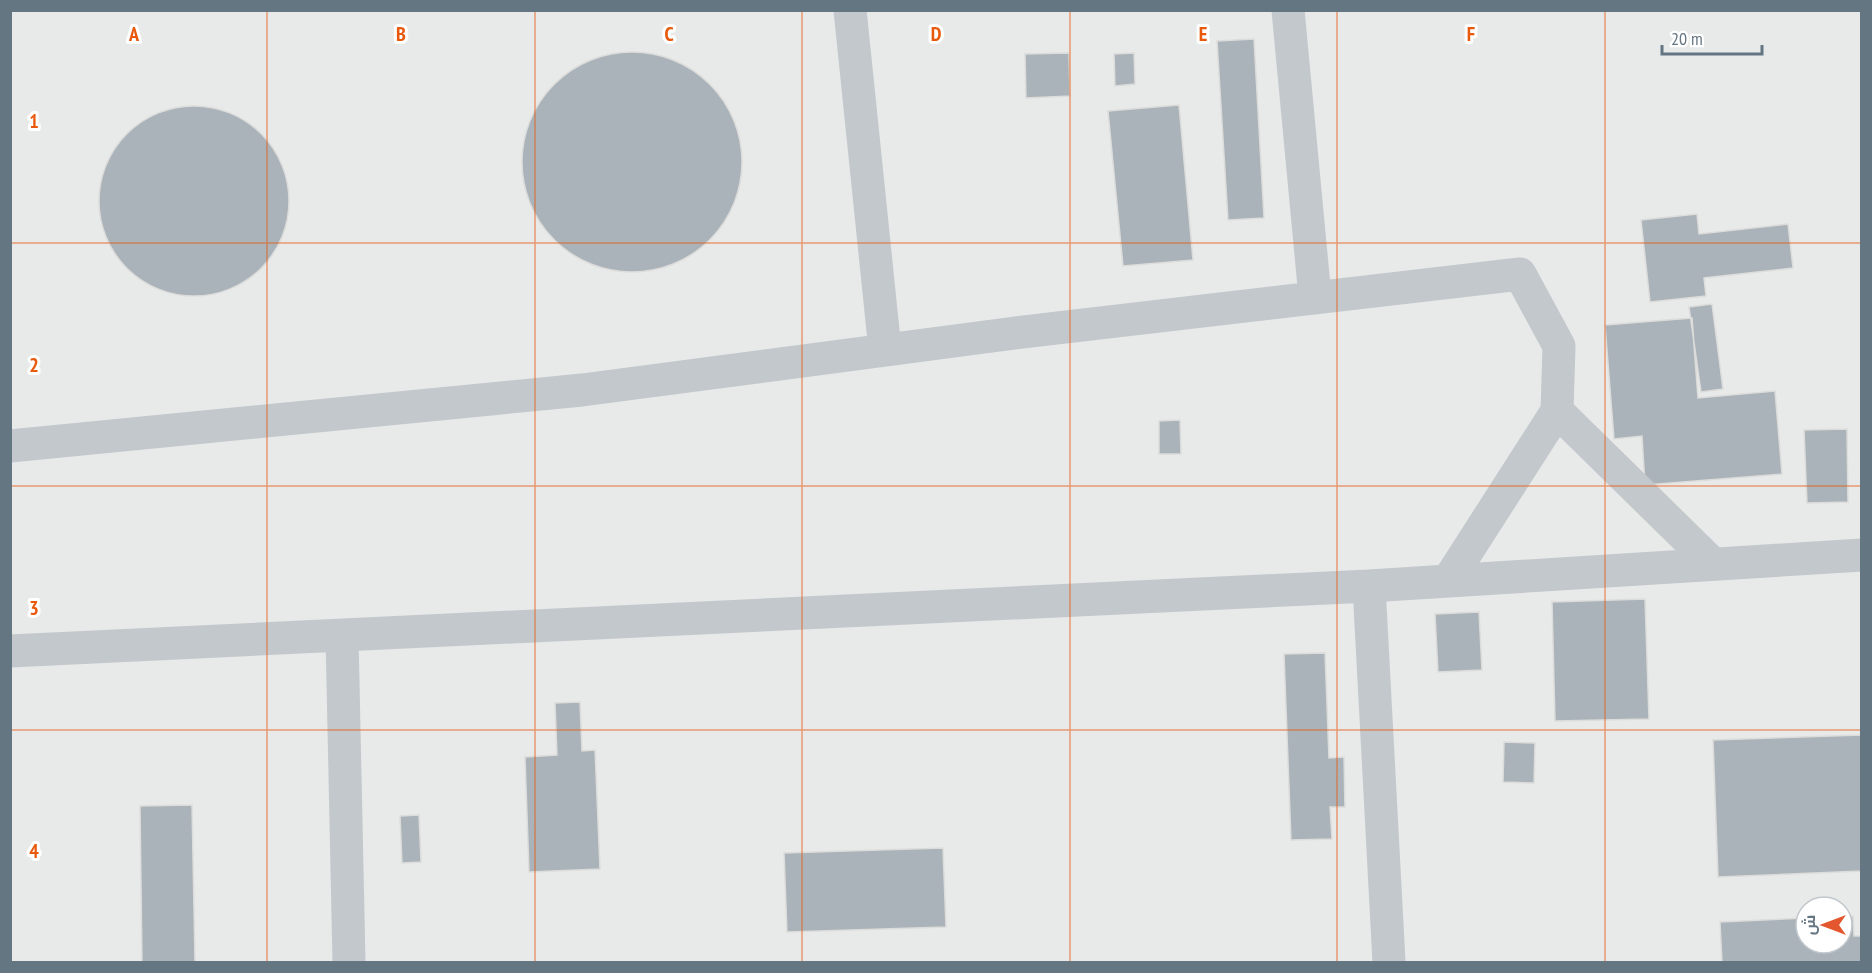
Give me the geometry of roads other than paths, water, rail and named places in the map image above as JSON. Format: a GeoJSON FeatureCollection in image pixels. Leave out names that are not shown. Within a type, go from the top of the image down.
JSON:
{"type":"FeatureCollection","features":[{"type":"Feature","properties":{"kind":"lane"},"geometry":{"type":"LineString","coordinates":[[850,10],[885,350]]}},
{"type":"Feature","properties":{"kind":"lane"},"geometry":{"type":"LineString","coordinates":[[1288,10],[1315,297]]}},
{"type":"Feature","properties":{"kind":"lane"},"geometry":{"type":"LineString","coordinates":[[10,446],[582,390],[885,350],[1520,274],[1559,346],[1557,411],[1448,581]]}},
{"type":"Feature","properties":{"kind":"lane"},"geometry":{"type":"LineString","coordinates":[[1557,411],[1713,564]]}},
{"type":"Feature","properties":{"kind":"lane"},"geometry":{"type":"LineString","coordinates":[[10,651],[1369,586],[1862,555]]}},
{"type":"Feature","properties":{"kind":"lane"},"geometry":{"type":"LineString","coordinates":[[1369,586],[1389,963]]}},
{"type":"Feature","properties":{"kind":"lane"},"geometry":{"type":"LineString","coordinates":[[342,636],[349,963]]}}]}
